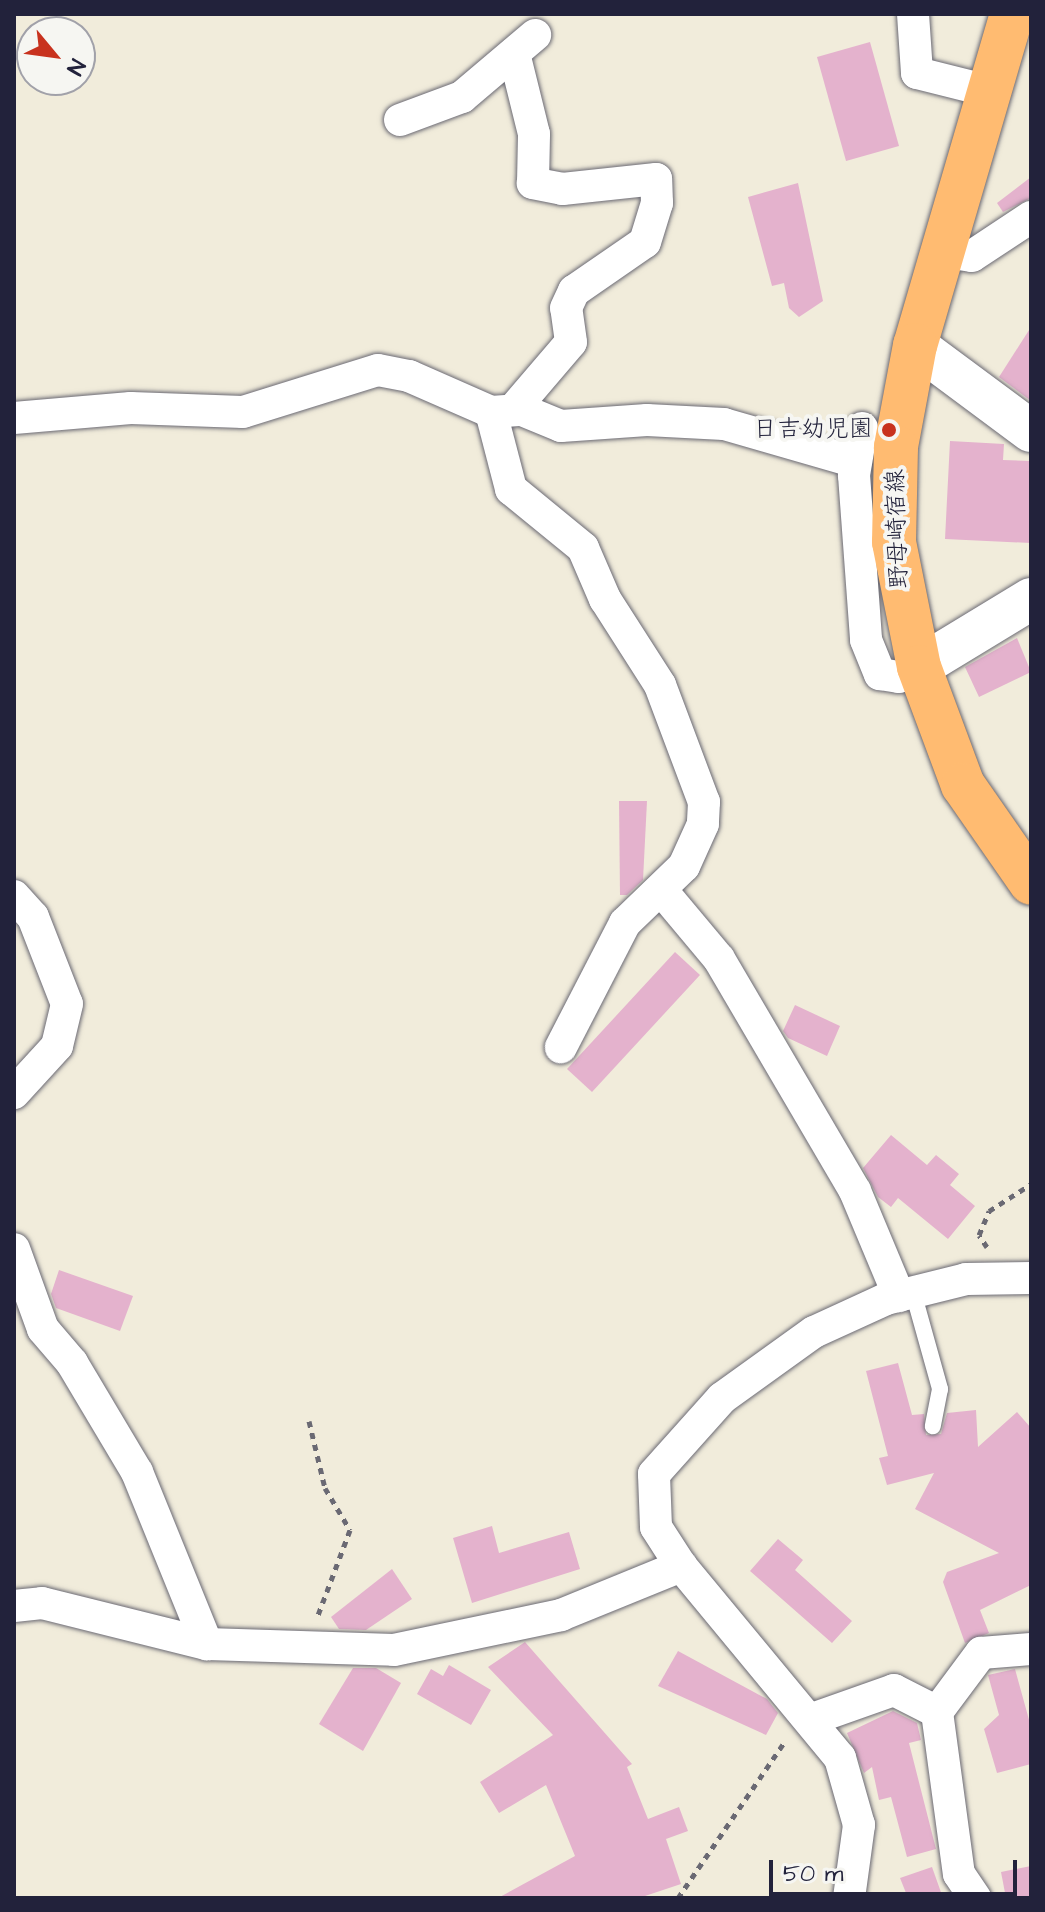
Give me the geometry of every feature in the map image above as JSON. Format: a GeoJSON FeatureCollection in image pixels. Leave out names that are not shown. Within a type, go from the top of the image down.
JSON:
{"type":"FeatureCollection","features":[{"type":"Feature","properties":{"kind":"main road","name":"野母崎宿線"},"geometry":{"type":"LineString","coordinates":[[1012,14],[940,251],[915,345],[896,447],[894,542],[919,667],[963,785],[1031,883]]}},
{"type":"Feature","properties":{"kind":"street"},"geometry":{"type":"LineString","coordinates":[[913,14],[917,73],[989,91]]}},
{"type":"Feature","properties":{"kind":"street"},"geometry":{"type":"LineString","coordinates":[[400,120],[462,97],[525,44],[534,134],[533,183],[563,189],[656,179],[657,203],[645,242],[574,291],[566,308],[571,342],[502,411],[497,458],[511,489],[583,548],[605,599],[660,685],[691,761],[703,824],[663,892],[625,923],[561,1047]]}},
{"type":"Feature","properties":{"kind":"street"},"geometry":{"type":"LineString","coordinates":[[940,251],[972,256],[1031,217]]}},
{"type":"Feature","properties":{"kind":"street"},"geometry":{"type":"LineString","coordinates":[[915,345],[1031,431]]}},
{"type":"Feature","properties":{"kind":"street"},"geometry":{"type":"LineString","coordinates":[[14,418],[131,408],[243,412],[378,370],[409,376],[502,411],[561,426],[724,424],[856,462]]}},
{"type":"Feature","properties":{"kind":"street"},"geometry":{"type":"LineString","coordinates":[[862,428],[856,462],[866,640],[880,674],[899,677],[1031,599]]}},
{"type":"Feature","properties":{"kind":"street"},"geometry":{"type":"LineString","coordinates":[[663,892],[719,959],[855,1191],[906,1294]]}},
{"type":"Feature","properties":{"kind":"street"},"geometry":{"type":"LineString","coordinates":[[14,896],[33,917],[67,1004],[57,1046],[14,1093]]}},
{"type":"Feature","properties":{"kind":"street"},"geometry":{"type":"LineString","coordinates":[[14,1249],[43,1329],[72,1363],[137,1472],[207,1644]]}},
{"type":"Feature","properties":{"kind":"street"},"geometry":{"type":"LineString","coordinates":[[849,1898],[859,1825],[831,1746],[812,1719],[681,1566],[652,1510],[654,1474],[665,1456],[764,1366],[814,1332],[906,1294],[966,1279],[1027,1277]]}},
{"type":"Feature","properties":{"kind":"street"},"geometry":{"type":"LineString","coordinates":[[14,1606],[42,1603],[207,1644],[394,1650],[561,1615],[681,1566]]}},
{"type":"Feature","properties":{"kind":"street"},"geometry":{"type":"LineString","coordinates":[[975,1898],[959,1874],[937,1712],[981,1653],[1031,1649]]}},
{"type":"Feature","properties":{"kind":"street"},"geometry":{"type":"LineString","coordinates":[[812,1719],[894,1690],[937,1712]]}},
{"type":"Feature","properties":{"kind":"lane"},"geometry":{"type":"LineString","coordinates":[[906,1294],[940,1389],[933,1426]]}},
{"type":"Feature","properties":{"kind":"path"},"geometry":{"type":"LineString","coordinates":[[1027,1277],[988,1248],[980,1225],[1031,1184]]}},
{"type":"Feature","properties":{"kind":"path"},"geometry":{"type":"LineString","coordinates":[[306,1649],[350,1530],[325,1488],[309,1421]]}},
{"type":"Feature","properties":{"kind":"path"},"geometry":{"type":"LineString","coordinates":[[678,1898],[714,1855],[781,1743],[793,1738],[831,1746]]}},
{"type":"Feature","properties":{"kind":"building"},"geometry":{"type":"Polygon","coordinates":[[[870,42],[899,146],[846,161],[817,57],[870,42]]]}},
{"type":"Feature","properties":{"kind":"building"},"geometry":{"type":"Polygon","coordinates":[[[1031,177],[1031,198],[1003,212],[997,203],[1031,177]]]}},
{"type":"Feature","properties":{"kind":"building"},"geometry":{"type":"Polygon","coordinates":[[[798,183],[823,301],[799,317],[789,308],[784,283],[772,286],[748,197],[798,183]]]}},
{"type":"Feature","properties":{"kind":"building"},"geometry":{"type":"Polygon","coordinates":[[[1031,327],[1031,401],[999,377],[1031,327]]]}},
{"type":"Feature","properties":{"kind":"building"},"geometry":{"type":"Polygon","coordinates":[[[950,441],[1004,444],[1003,460],[1031,461],[1031,543],[945,539],[950,441]]]}},
{"type":"Feature","properties":{"kind":"building"},"geometry":{"type":"Polygon","coordinates":[[[1017,638],[1031,672],[979,697],[965,667],[1017,638]]]}},
{"type":"Feature","properties":{"kind":"building"},"geometry":{"type":"Polygon","coordinates":[[[619,801],[647,801],[643,880],[627,895],[620,895],[619,801]]]}},
{"type":"Feature","properties":{"kind":"building"},"geometry":{"type":"Polygon","coordinates":[[[675,952],[700,975],[592,1092],[567,1069],[675,952]]]}},
{"type":"Feature","properties":{"kind":"building"},"geometry":{"type":"Polygon","coordinates":[[[795,1005],[840,1026],[827,1056],[788,1038],[783,1031],[795,1005]]]}},
{"type":"Feature","properties":{"kind":"building"},"geometry":{"type":"Polygon","coordinates":[[[891,1135],[927,1165],[936,1155],[959,1174],[950,1185],[975,1206],[948,1239],[898,1198],[891,1207],[878,1197],[863,1168],[891,1135]]]}},
{"type":"Feature","properties":{"kind":"building"},"geometry":{"type":"Polygon","coordinates":[[[59,1270],[133,1296],[120,1331],[56,1308],[51,1294],[59,1270]]]}},
{"type":"Feature","properties":{"kind":"building"},"geometry":{"type":"Polygon","coordinates":[[[898,1363],[912,1415],[924,1414],[926,1435],[941,1434],[947,1413],[976,1410],[978,1447],[1017,1412],[1031,1428],[1031,1585],[980,1610],[989,1633],[965,1643],[943,1582],[947,1572],[999,1553],[915,1509],[934,1473],[887,1485],[879,1458],[888,1456],[866,1371],[898,1363]]]}},
{"type":"Feature","properties":{"kind":"building"},"geometry":{"type":"Polygon","coordinates":[[[492,1526],[499,1553],[569,1532],[580,1569],[472,1603],[453,1538],[492,1526]]]}},
{"type":"Feature","properties":{"kind":"building"},"geometry":{"type":"Polygon","coordinates":[[[778,1539],[803,1560],[795,1570],[852,1621],[832,1643],[750,1571],[778,1539]]]}},
{"type":"Feature","properties":{"kind":"building"},"geometry":{"type":"Polygon","coordinates":[[[392,1569],[412,1599],[366,1630],[339,1629],[331,1617],[392,1569]]]}},
{"type":"Feature","properties":{"kind":"building"},"geometry":{"type":"Polygon","coordinates":[[[525,1642],[632,1764],[627,1767],[648,1819],[679,1807],[688,1831],[666,1839],[681,1884],[639,1898],[498,1898],[575,1856],[546,1785],[499,1813],[480,1782],[553,1735],[488,1667],[525,1642]]]}},
{"type":"Feature","properties":{"kind":"building"},"geometry":{"type":"Polygon","coordinates":[[[678,1651],[767,1699],[778,1713],[766,1735],[658,1686],[678,1651]]]}},
{"type":"Feature","properties":{"kind":"building"},"geometry":{"type":"Polygon","coordinates":[[[449,1665],[491,1690],[471,1725],[417,1694],[431,1669],[443,1676],[449,1665]]]}},
{"type":"Feature","properties":{"kind":"building"},"geometry":{"type":"Polygon","coordinates":[[[353,1668],[376,1668],[401,1683],[363,1751],[319,1724],[353,1668]]]}},
{"type":"Feature","properties":{"kind":"building"},"geometry":{"type":"Polygon","coordinates":[[[1015,1669],[1031,1727],[1031,1764],[997,1773],[984,1729],[999,1715],[988,1675],[1015,1669]]]}},
{"type":"Feature","properties":{"kind":"building"},"geometry":{"type":"Polygon","coordinates":[[[893,1711],[917,1723],[921,1740],[909,1743],[936,1849],[907,1857],[891,1797],[879,1800],[872,1767],[864,1773],[847,1733],[893,1711]]]}},
{"type":"Feature","properties":{"kind":"building"},"geometry":{"type":"Polygon","coordinates":[[[1031,1866],[1031,1898],[1006,1898],[1001,1872],[1031,1866]]]}},
{"type":"Feature","properties":{"kind":"building"},"geometry":{"type":"Polygon","coordinates":[[[932,1867],[943,1898],[908,1898],[900,1878],[932,1867]]]}},
{"type":"Feature","properties":{"kind":"place","name":"日吉幼児園"},"geometry":{"type":"Point","coordinates":[889,430]}}]}
